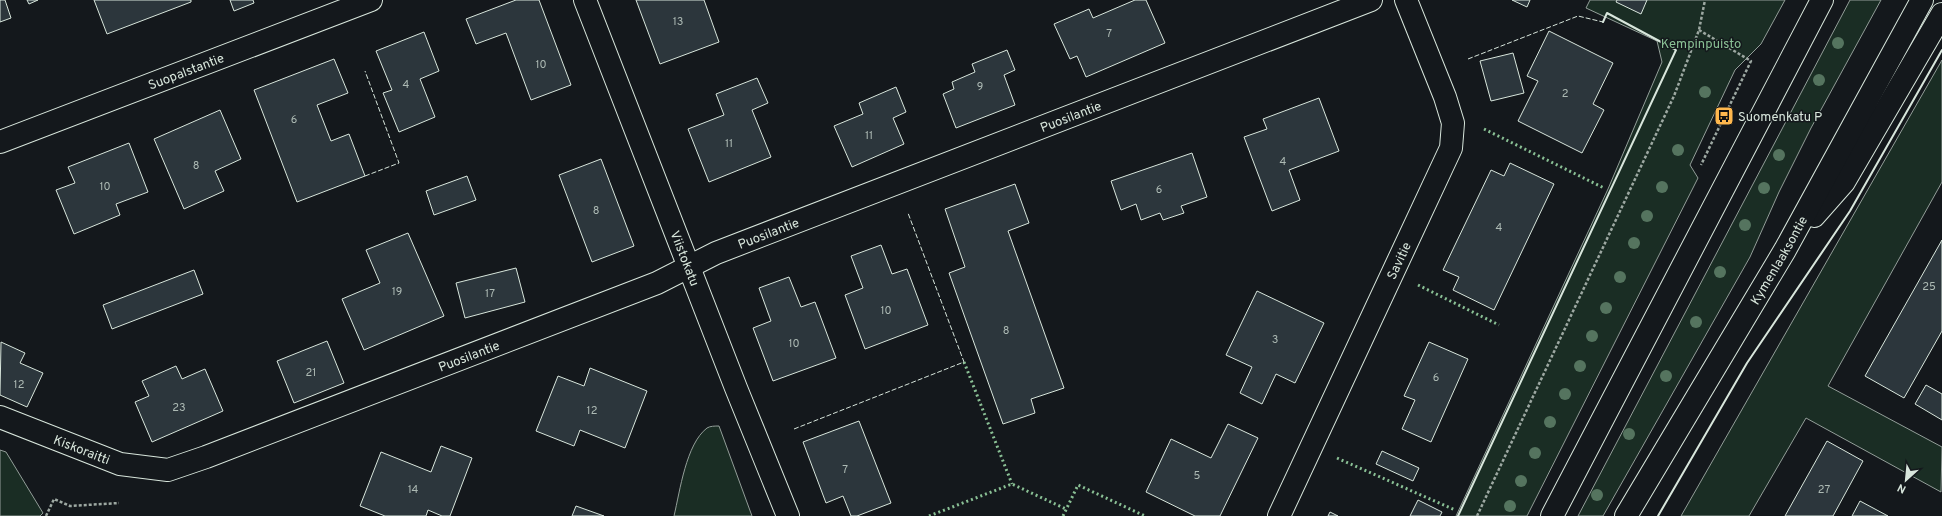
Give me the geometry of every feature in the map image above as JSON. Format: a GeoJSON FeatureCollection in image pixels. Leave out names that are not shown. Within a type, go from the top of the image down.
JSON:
{"type":"FeatureCollection","features":[{"type":"Feature","properties":{"kind":"street","name":"Suopalstantie"},"geometry":{"type":"LineString","coordinates":[[0,142],[371,0]]}},
{"type":"Feature","properties":{"kind":"street","name":"Viistokatu"},"geometry":{"type":"LineString","coordinates":[[585,0],[688,266],[788,516]]}},
{"type":"Feature","properties":{"kind":"street","name":"Puosilantie"},"geometry":{"type":"LineString","coordinates":[[168,470],[657,283],[716,253],[1371,0]]}},
{"type":"Feature","properties":{"kind":"street","name":"Savitie"},"geometry":{"type":"LineString","coordinates":[[1279,516],[1451,148],[1453,123],[1442,90],[1406,0]]}},
{"type":"Feature","properties":{"kind":"street"},"geometry":{"type":"LineString","coordinates":[[1784,73],[1804,0]]}},
{"type":"Feature","properties":{"kind":"street"},"geometry":{"type":"LineString","coordinates":[[1552,516],[1822,0]]}},
{"type":"Feature","properties":{"kind":"street","name":"Kymenlaaksontie"},"geometry":{"type":"LineString","coordinates":[[1626,516],[1785,250],[1922,0]]}},
{"type":"Feature","properties":{"kind":"street"},"geometry":{"type":"LineString","coordinates":[[1785,250],[1844,182],[1942,14]]}},
{"type":"Feature","properties":{"kind":"street","name":"Kiskoraitti"},"geometry":{"type":"LineString","coordinates":[[0,417],[120,464],[168,470]]}},
{"type":"Feature","properties":{"kind":"path"},"geometry":{"type":"LineString","coordinates":[[1477,516],[1674,96],[1699,30],[1705,0]]}},
{"type":"Feature","properties":{"kind":"path"},"geometry":{"type":"LineString","coordinates":[[1699,30],[1751,61],[1701,165]]}},
{"type":"Feature","properties":{"kind":"path"},"geometry":{"type":"LineString","coordinates":[[46,516],[54,499],[70,506],[119,503]]}},
{"type":"Feature","properties":{"kind":"green space","name":"Kempinpuisto"},"geometry":{"type":"Polygon","coordinates":[[[1590,0],[1785,0],[1761,44],[1735,70],[1690,165],[1698,178],[1527,516],[1456,516],[1608,189],[1662,62],[1657,41],[1586,8],[1590,0]]]}},
{"type":"Feature","properties":{"kind":"green space"},"geometry":{"type":"Polygon","coordinates":[[[1850,0],[1881,0],[1811,128],[1779,192],[1750,257],[1603,516],[1578,516],[1850,0]]]}},
{"type":"Feature","properties":{"kind":"green space"},"geometry":{"type":"Polygon","coordinates":[[[1942,60],[1942,182],[1828,386],[1942,447],[1941,492],[1806,418],[1749,516],[1681,516],[1942,60]]]}},
{"type":"Feature","properties":{"kind":"green space"},"geometry":{"type":"Polygon","coordinates":[[[711,426],[719,426],[752,516],[674,516],[685,469],[694,445],[700,435],[707,428],[711,426]]]}},
{"type":"Feature","properties":{"kind":"green space"},"geometry":{"type":"Polygon","coordinates":[[[0,450],[6,452],[43,513],[40,516],[0,516],[0,450]]]}},
{"type":"Feature","properties":{"kind":"building"},"geometry":{"type":"Polygon","coordinates":[[[0,0],[5,0],[11,18],[0,22],[0,0]]]}},
{"type":"Feature","properties":{"kind":"building"},"geometry":{"type":"Polygon","coordinates":[[[27,0],[38,0],[29,4],[27,0]]]}},
{"type":"Feature","properties":{"kind":"building"},"geometry":{"type":"Polygon","coordinates":[[[94,0],[191,0],[191,2],[107,34],[94,0]]]}},
{"type":"Feature","properties":{"kind":"building"},"geometry":{"type":"Polygon","coordinates":[[[230,0],[253,0],[254,3],[234,11],[230,0]]]}},
{"type":"Feature","properties":{"kind":"building"},"geometry":{"type":"Polygon","coordinates":[[[516,0],[539,0],[571,85],[531,100],[506,33],[476,44],[466,19],[516,0]]]}},
{"type":"Feature","properties":{"kind":"building"},"geometry":{"type":"Polygon","coordinates":[[[636,0],[704,0],[719,42],[660,64],[636,0]]]}},
{"type":"Feature","properties":{"kind":"building"},"geometry":{"type":"Polygon","coordinates":[[[1135,0],[1146,0],[1165,43],[1086,77],[1077,56],[1070,59],[1054,24],[1089,9],[1093,18],[1135,0]]]}},
{"type":"Feature","properties":{"kind":"building"},"geometry":{"type":"Polygon","coordinates":[[[1512,0],[1530,0],[1527,7],[1512,0]]]}},
{"type":"Feature","properties":{"kind":"building"},"geometry":{"type":"Polygon","coordinates":[[[1617,0],[1647,0],[1641,14],[1616,2],[1617,0]]]}},
{"type":"Feature","properties":{"kind":"building"},"geometry":{"type":"Polygon","coordinates":[[[1549,31],[1613,63],[1593,104],[1604,110],[1582,153],[1518,121],[1538,81],[1527,76],[1549,31]]]}},
{"type":"Feature","properties":{"kind":"building"},"geometry":{"type":"Polygon","coordinates":[[[424,32],[439,71],[420,79],[435,117],[399,132],[383,93],[392,90],[376,51],[424,32]]]}},
{"type":"Feature","properties":{"kind":"building"},"geometry":{"type":"Polygon","coordinates":[[[1007,50],[1015,70],[1004,75],[1015,105],[956,128],[943,94],[954,89],[952,82],[975,72],[972,64],[1007,50]]]}},
{"type":"Feature","properties":{"kind":"building"},"geometry":{"type":"Polygon","coordinates":[[[1513,53],[1524,93],[1491,101],[1480,61],[1513,53]]]}},
{"type":"Feature","properties":{"kind":"building"},"geometry":{"type":"Polygon","coordinates":[[[334,59],[348,93],[317,105],[331,141],[349,134],[365,176],[297,202],[254,90],[334,59]]]}},
{"type":"Feature","properties":{"kind":"building"},"geometry":{"type":"Polygon","coordinates":[[[757,78],[768,103],[752,110],[771,157],[709,182],[688,129],[724,115],[716,94],[757,78]]]}},
{"type":"Feature","properties":{"kind":"building"},"geometry":{"type":"Polygon","coordinates":[[[896,87],[906,112],[893,118],[904,144],[852,167],[834,126],[863,114],[859,103],[896,87]]]}},
{"type":"Feature","properties":{"kind":"building"},"geometry":{"type":"Polygon","coordinates":[[[1319,98],[1339,151],[1289,170],[1300,200],[1272,211],[1244,137],[1267,129],[1263,119],[1319,98]]]}},
{"type":"Feature","properties":{"kind":"building"},"geometry":{"type":"Polygon","coordinates":[[[220,110],[241,159],[215,171],[224,191],[184,209],[154,139],[220,110]]]}},
{"type":"Feature","properties":{"kind":"building"},"geometry":{"type":"Polygon","coordinates":[[[129,143],[148,192],[116,204],[120,215],[74,234],[56,190],[75,183],[68,167],[129,143]]]}},
{"type":"Feature","properties":{"kind":"building"},"geometry":{"type":"Polygon","coordinates":[[[1192,153],[1207,197],[1181,206],[1184,213],[1163,220],[1160,213],[1141,220],[1136,204],[1121,210],[1111,181],[1192,153]]]}},
{"type":"Feature","properties":{"kind":"building"},"geometry":{"type":"Polygon","coordinates":[[[601,159],[634,246],[592,262],[559,175],[601,159]]]}},
{"type":"Feature","properties":{"kind":"building"},"geometry":{"type":"Polygon","coordinates":[[[1510,163],[1554,184],[1494,310],[1453,290],[1459,277],[1443,270],[1491,170],[1504,176],[1510,163]]]}},
{"type":"Feature","properties":{"kind":"building"},"geometry":{"type":"Polygon","coordinates":[[[467,176],[476,200],[434,215],[426,191],[467,176]]]}},
{"type":"Feature","properties":{"kind":"building"},"geometry":{"type":"Polygon","coordinates":[[[1015,184],[1029,223],[1008,231],[1064,388],[1031,399],[1035,413],[1003,424],[949,273],[965,267],[945,209],[1015,184]]]}},
{"type":"Feature","properties":{"kind":"building"},"geometry":{"type":"Polygon","coordinates":[[[408,233],[444,316],[364,350],[342,299],[380,283],[366,250],[408,233]]]}},
{"type":"Feature","properties":{"kind":"building"},"geometry":{"type":"Polygon","coordinates":[[[1942,240],[1942,331],[1904,398],[1865,376],[1942,240]]]}},
{"type":"Feature","properties":{"kind":"building"},"geometry":{"type":"Polygon","coordinates":[[[881,245],[892,274],[907,269],[928,325],[865,349],[845,295],[863,288],[851,256],[881,245]]]}},
{"type":"Feature","properties":{"kind":"building"},"geometry":{"type":"Polygon","coordinates":[[[516,268],[525,302],[465,318],[456,283],[516,268]]]}},
{"type":"Feature","properties":{"kind":"building"},"geometry":{"type":"Polygon","coordinates":[[[194,270],[203,294],[112,329],[103,305],[194,270]]]}},
{"type":"Feature","properties":{"kind":"building"},"geometry":{"type":"Polygon","coordinates":[[[789,277],[801,307],[815,302],[836,358],[773,381],[753,328],[771,321],[759,288],[789,277]]]}},
{"type":"Feature","properties":{"kind":"building"},"geometry":{"type":"Polygon","coordinates":[[[1257,291],[1324,323],[1295,383],[1276,374],[1262,404],[1240,393],[1252,367],[1226,355],[1257,291]]]}},
{"type":"Feature","properties":{"kind":"building"},"geometry":{"type":"Polygon","coordinates":[[[327,341],[344,383],[294,403],[277,361],[327,341]]]}},
{"type":"Feature","properties":{"kind":"building"},"geometry":{"type":"Polygon","coordinates":[[[1,342],[25,353],[20,363],[43,373],[27,407],[0,395],[1,342]]]}},
{"type":"Feature","properties":{"kind":"building"},"geometry":{"type":"Polygon","coordinates":[[[1429,342],[1468,359],[1431,442],[1402,429],[1415,400],[1404,396],[1429,342]]]}},
{"type":"Feature","properties":{"kind":"building"},"geometry":{"type":"Polygon","coordinates":[[[176,366],[182,379],[205,369],[223,411],[152,442],[135,402],[149,396],[142,381],[176,366]]]}},
{"type":"Feature","properties":{"kind":"building"},"geometry":{"type":"Polygon","coordinates":[[[590,368],[647,391],[625,448],[580,430],[574,446],[536,431],[558,376],[584,386],[590,368]]]}},
{"type":"Feature","properties":{"kind":"building"},"geometry":{"type":"Polygon","coordinates":[[[1926,385],[1942,394],[1942,420],[1915,404],[1926,385]]]}},
{"type":"Feature","properties":{"kind":"building"},"geometry":{"type":"Polygon","coordinates":[[[859,421],[891,503],[857,516],[851,516],[843,496],[826,503],[803,442],[859,421]]]}},
{"type":"Feature","properties":{"kind":"building"},"geometry":{"type":"Polygon","coordinates":[[[1228,424],[1258,438],[1220,516],[1195,516],[1146,492],[1171,439],[1211,458],[1228,424]]]}},
{"type":"Feature","properties":{"kind":"building"},"geometry":{"type":"Polygon","coordinates":[[[1827,441],[1863,461],[1833,516],[1785,516],[1827,441]]]}},
{"type":"Feature","properties":{"kind":"building"},"geometry":{"type":"Polygon","coordinates":[[[441,446],[472,458],[450,516],[442,516],[428,510],[426,516],[385,516],[360,506],[381,452],[431,472],[441,446]]]}},
{"type":"Feature","properties":{"kind":"building"},"geometry":{"type":"Polygon","coordinates":[[[1382,451],[1419,468],[1413,481],[1376,464],[1382,451]]]}},
{"type":"Feature","properties":{"kind":"building"},"geometry":{"type":"Polygon","coordinates":[[[1418,500],[1442,512],[1440,516],[1410,516],[1418,500]]]}},
{"type":"Feature","properties":{"kind":"building"},"geometry":{"type":"Polygon","coordinates":[[[1860,501],[1888,516],[1852,516],[1860,501]]]}},
{"type":"Feature","properties":{"kind":"building"},"geometry":{"type":"Polygon","coordinates":[[[576,506],[604,516],[572,516],[576,506]]]}},
{"type":"Feature","properties":{"kind":"building"},"geometry":{"type":"Polygon","coordinates":[[[1330,512],[1338,516],[1328,516],[1330,512]]]}},
{"type":"Feature","properties":{"kind":"hedge"},"geometry":{"type":"LineString","coordinates":[[1484,129],[1604,188]]}},
{"type":"Feature","properties":{"kind":"hedge"},"geometry":{"type":"LineString","coordinates":[[1418,285],[1499,325]]}},
{"type":"Feature","properties":{"kind":"hedge"},"geometry":{"type":"LineString","coordinates":[[964,362],[1012,484]]}},
{"type":"Feature","properties":{"kind":"hedge"},"geometry":{"type":"LineString","coordinates":[[1337,458],[1455,510]]}},
{"type":"Feature","properties":{"kind":"hedge"},"geometry":{"type":"LineString","coordinates":[[929,516],[1012,484],[1066,509]]}},
{"type":"Feature","properties":{"kind":"hedge"},"geometry":{"type":"LineString","coordinates":[[1063,516],[1078,485],[1145,516]]}},
{"type":"Feature","properties":{"kind":"fence"},"geometry":{"type":"LineString","coordinates":[[1468,59],[1578,16],[1603,22]]}},
{"type":"Feature","properties":{"kind":"fence"},"geometry":{"type":"LineString","coordinates":[[365,71],[399,163],[365,176]]}},
{"type":"Feature","properties":{"kind":"fence"},"geometry":{"type":"LineString","coordinates":[[794,429],[964,362],[908,213]]}},
{"type":"Feature","properties":{"kind":"wall"},"geometry":{"type":"LineString","coordinates":[[1458,516],[1676,50],[1607,13],[1603,22]]}},
{"type":"Feature","properties":{"kind":"wall"},"geometry":{"type":"LineString","coordinates":[[1658,516],[1747,363],[1850,211],[1942,50]]}},
{"type":"Feature","properties":{"kind":"place","name":"Suomenkatu P"},"geometry":{"type":"Point","coordinates":[1724,116]}}]}
